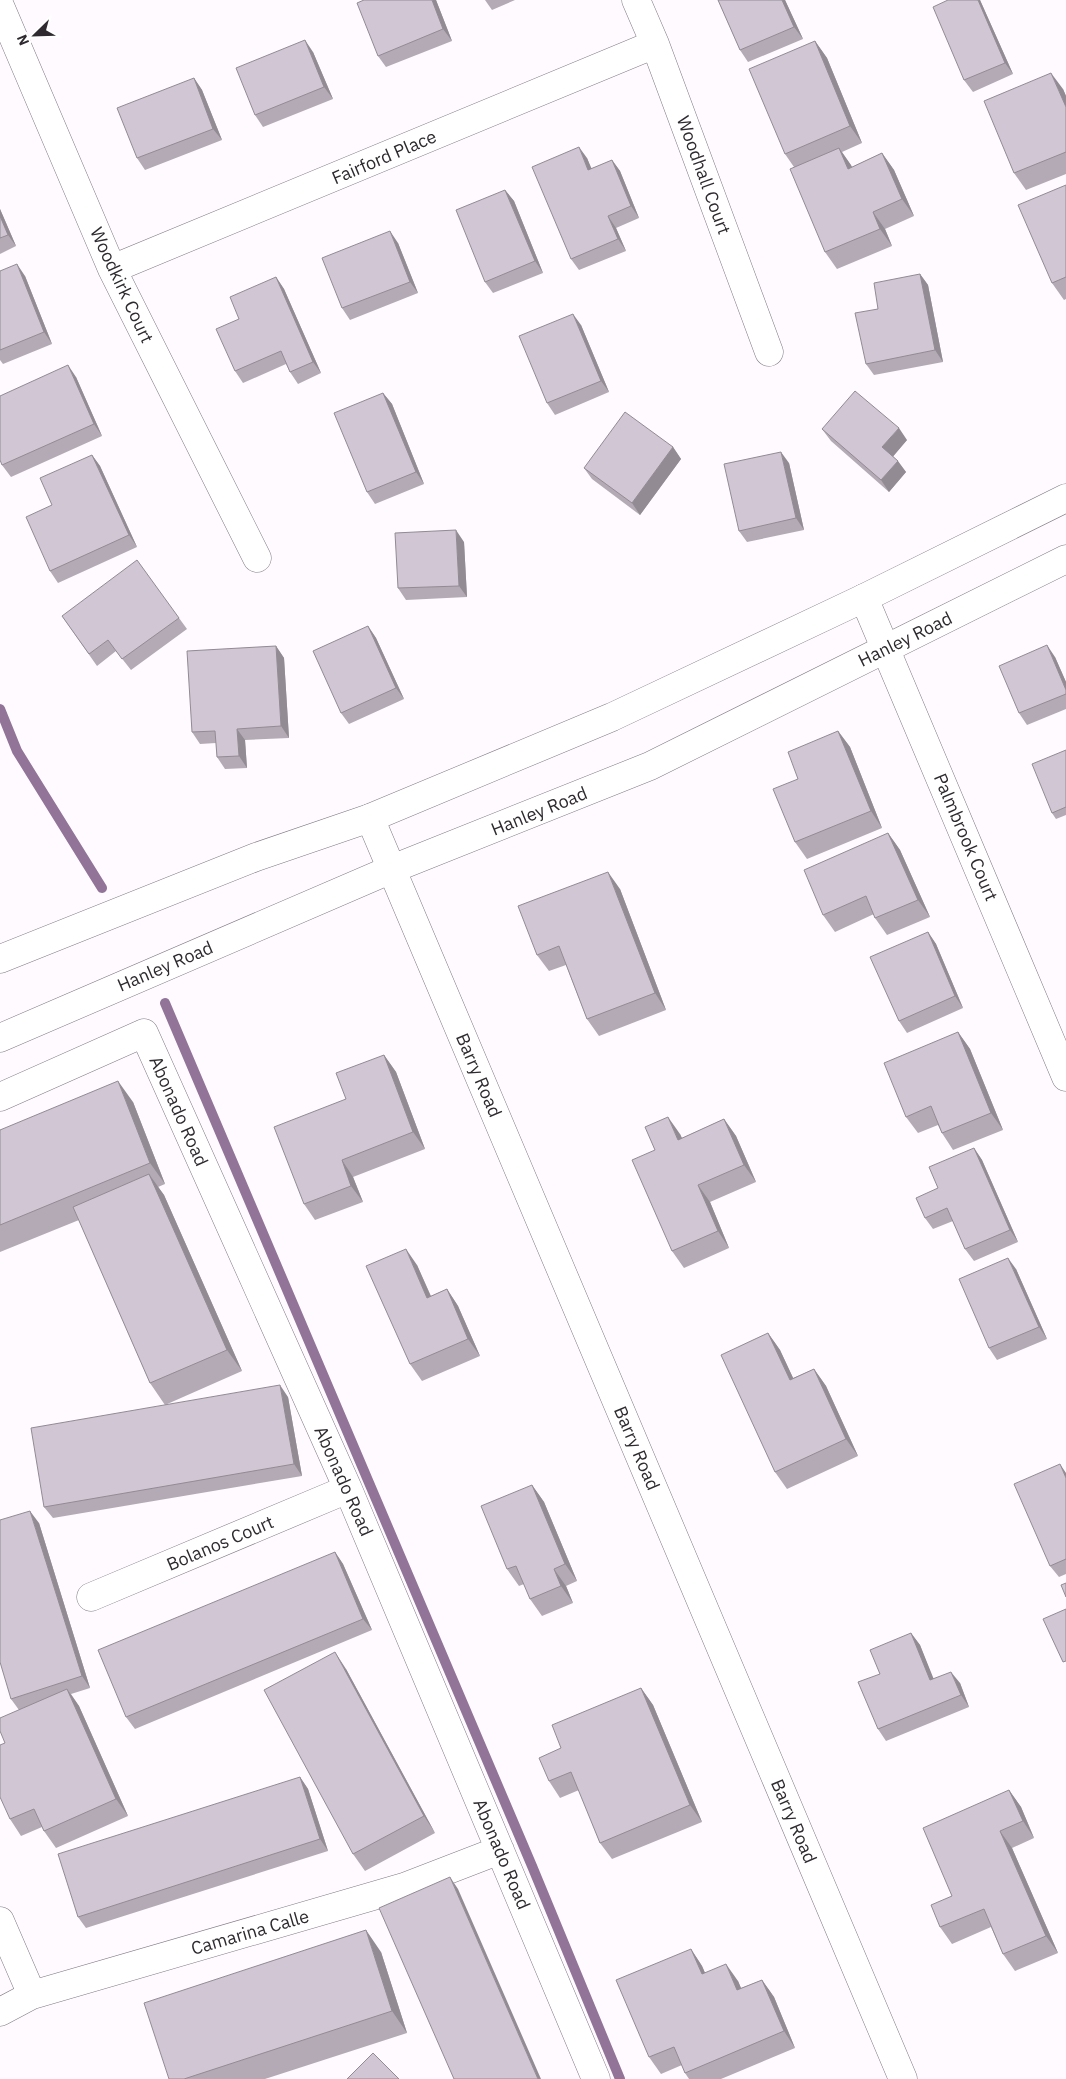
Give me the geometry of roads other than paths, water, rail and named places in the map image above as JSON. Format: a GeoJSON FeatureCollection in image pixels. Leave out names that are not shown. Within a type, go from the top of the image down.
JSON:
{"type":"FeatureCollection","features":[{"type":"Feature","properties":{"kind":"street","name":"Woodhall Court"},"geometry":{"type":"LineString","coordinates":[[636,0],[656,44],[769,352]]}},
{"type":"Feature","properties":{"kind":"street","name":"Woodkirk Court"},"geometry":{"type":"LineString","coordinates":[[0,6],[112,269],[257,558]]}},
{"type":"Feature","properties":{"kind":"street","name":"Fairford Place"},"geometry":{"type":"LineString","coordinates":[[112,269],[656,44]]}},
{"type":"Feature","properties":{"kind":"street"},"geometry":{"type":"LineString","coordinates":[[0,959],[256,857],[370,818],[612,717],[864,598],[1066,498]]}},
{"type":"Feature","properties":{"kind":"street","name":"Hanley Road"},"geometry":{"type":"LineString","coordinates":[[0,1038],[392,869],[650,766],[1066,559]]}},
{"type":"Feature","properties":{"kind":"street","name":"Palmbrook Court"},"geometry":{"type":"LineString","coordinates":[[864,598],[887,648],[1066,1077]]}},
{"type":"Feature","properties":{"kind":"street","name":"Barry Road"},"geometry":{"type":"LineString","coordinates":[[370,818],[903,2079]]}},
{"type":"Feature","properties":{"kind":"street","name":"Abonado Road"},"geometry":{"type":"LineString","coordinates":[[0,1097],[144,1033],[348,1489],[596,2079]]}},
{"type":"Feature","properties":{"kind":"street","name":"Bolanos Court"},"geometry":{"type":"LineString","coordinates":[[91,1597],[348,1489]]}},
{"type":"Feature","properties":{"kind":"street","name":"Camarina Calle"},"geometry":{"type":"LineString","coordinates":[[0,2012],[32,1995],[404,1888],[500,1850]]}},
{"type":"Feature","properties":{"kind":"street"},"geometry":{"type":"LineString","coordinates":[[0,1922],[32,1995]]}},
{"type":"Feature","properties":{"kind":"waterway"},"geometry":{"type":"LineString","coordinates":[[0,709],[17,751],[102,888]]}},
{"type":"Feature","properties":{"kind":"waterway"},"geometry":{"type":"LineString","coordinates":[[165,1003],[532,1866],[620,2079]]}}]}
